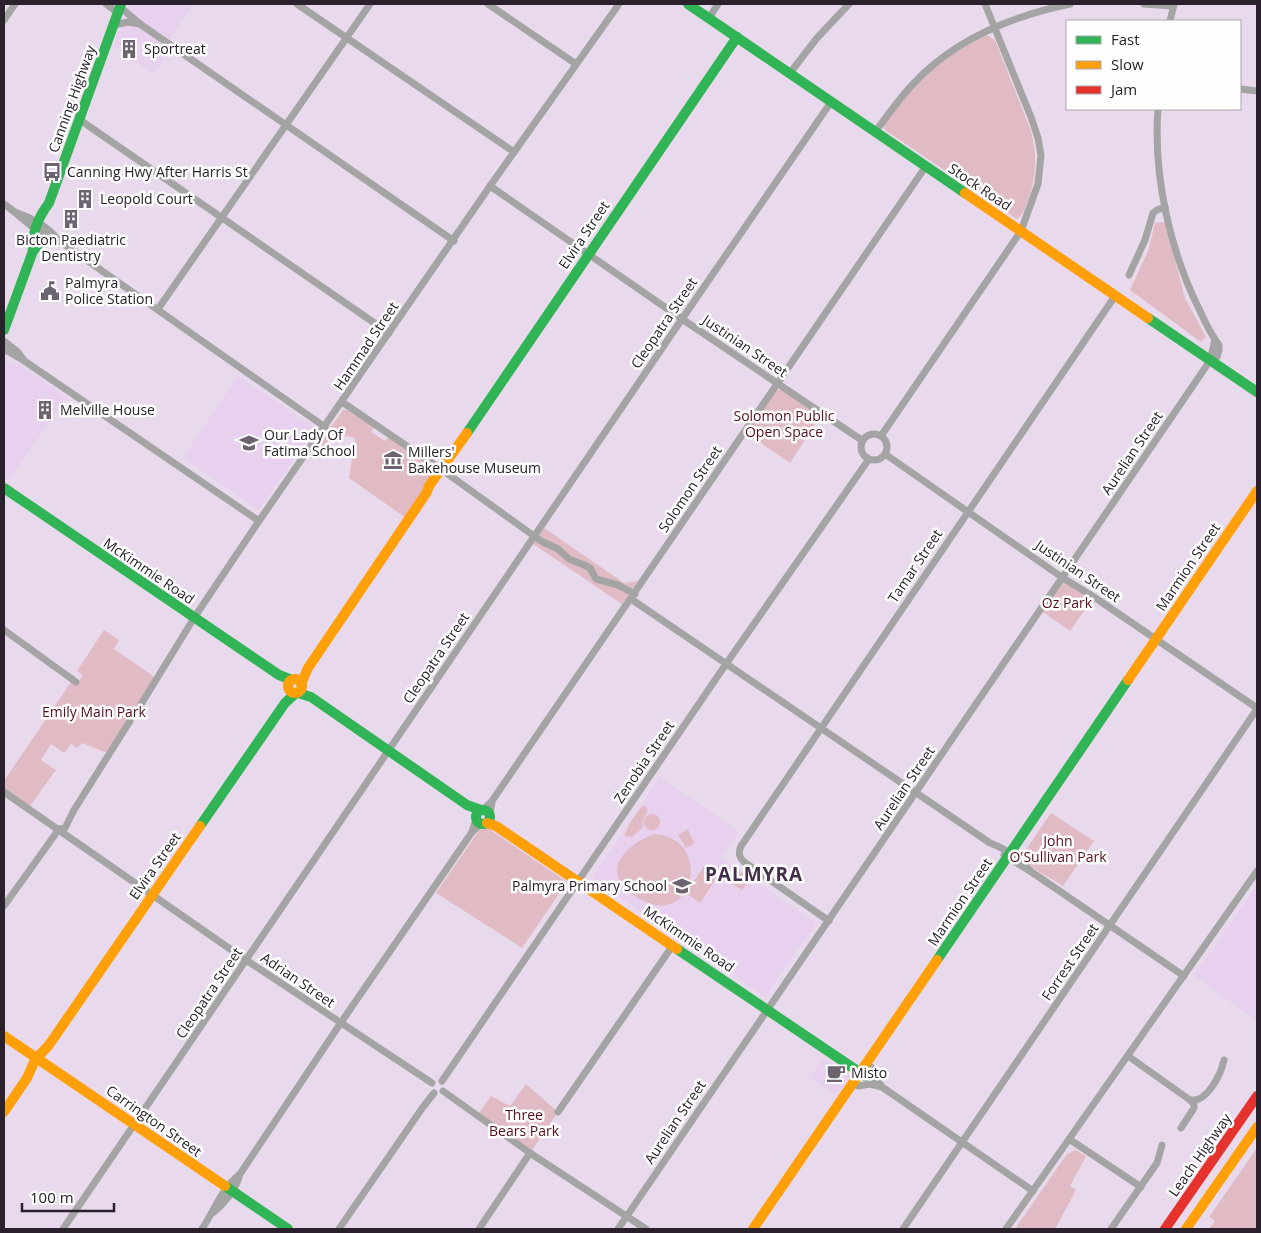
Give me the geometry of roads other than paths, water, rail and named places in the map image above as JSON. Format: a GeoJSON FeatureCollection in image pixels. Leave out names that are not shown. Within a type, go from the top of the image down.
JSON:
{"type":"FeatureCollection","features":[{"type":"Feature","properties":{"kind":"main road","name":"Stock Road"},"geometry":{"type":"LineString","coordinates":[[688,4],[1257,392]]}},
{"type":"Feature","properties":{"kind":"main road","name":"Canning Highway"},"geometry":{"type":"LineString","coordinates":[[4,330],[32,250],[37,247],[40,228],[51,211],[49,203],[120,8]]}},
{"type":"Feature","properties":{"kind":"main road","name":"Elvira Street"},"geometry":{"type":"LineString","coordinates":[[4,1112],[427,492],[432,490],[443,470],[455,457],[456,450],[737,37]]}},
{"type":"Feature","properties":{"kind":"main road","name":"McKimmie Road"},"geometry":{"type":"LineString","coordinates":[[4,488],[485,818],[768,1009],[865,1072]]}},
{"type":"Feature","properties":{"kind":"main road","name":"Marmion Street"},"geometry":{"type":"LineString","coordinates":[[753,1229],[865,1072],[1257,491]]}},
{"type":"Feature","properties":{"kind":"main road","name":"Marmion Street"},"geometry":{"type":"LineString","coordinates":[[1158,640],[1257,499]]}},
{"type":"Feature","properties":{"kind":"main road","name":"Carrington Street"},"geometry":{"type":"LineString","coordinates":[[4,1036],[228,1191],[279,1229]]}},
{"type":"Feature","properties":{"kind":"main road","name":"Carrington Street"},"geometry":{"type":"LineString","coordinates":[[4,1041],[38,1061]]}},
{"type":"Feature","properties":{"kind":"main road","name":"Marmion Street"},"geometry":{"type":"LineString","coordinates":[[760,1229],[858,1086],[865,1072]]}},
{"type":"Feature","properties":{"kind":"main road","name":"Leach Highway"},"geometry":{"type":"LineString","coordinates":[[1165,1229],[1257,1096]]}},
{"type":"Feature","properties":{"kind":"main road"},"geometry":{"type":"LineString","coordinates":[[1186,1229],[1257,1127]]}},
{"type":"Feature","properties":{"kind":"main road","name":"Carrington Street"},"geometry":{"type":"LineString","coordinates":[[228,1191],[288,1229]]}},
{"type":"Feature","properties":{"kind":"street"},"geometry":{"type":"LineString","coordinates":[[4,20],[15,4]]}},
{"type":"Feature","properties":{"kind":"street"},"geometry":{"type":"LineString","coordinates":[[106,4],[120,8],[140,24],[454,241]]}},
{"type":"Feature","properties":{"kind":"street"},"geometry":{"type":"LineString","coordinates":[[297,4],[514,152]]}},
{"type":"Feature","properties":{"kind":"street"},"geometry":{"type":"LineString","coordinates":[[158,309],[370,4]]}},
{"type":"Feature","properties":{"kind":"street"},"geometry":{"type":"LineString","coordinates":[[488,4],[576,64]]}},
{"type":"Feature","properties":{"kind":"street","name":"Hammad Street"},"geometry":{"type":"LineString","coordinates":[[140,706],[194,618],[259,521],[454,241],[490,186],[619,4]]}},
{"type":"Feature","properties":{"kind":"street"},"geometry":{"type":"LineString","coordinates":[[707,16],[713,4]]}},
{"type":"Feature","properties":{"kind":"street"},"geometry":{"type":"LineString","coordinates":[[707,16],[718,4]]}},
{"type":"Feature","properties":{"kind":"street"},"geometry":{"type":"LineString","coordinates":[[790,73],[817,38],[849,4]]}},
{"type":"Feature","properties":{"kind":"street"},"geometry":{"type":"LineString","coordinates":[[881,436],[1020,232],[1038,184],[1041,156],[1038,138],[986,4]]}},
{"type":"Feature","properties":{"kind":"street"},"geometry":{"type":"LineString","coordinates":[[875,132],[899,100],[930,69],[967,42],[1019,17],[1070,4]]}},
{"type":"Feature","properties":{"kind":"street"},"geometry":{"type":"LineString","coordinates":[[1144,4],[1174,5],[1170,20]]}},
{"type":"Feature","properties":{"kind":"street"},"geometry":{"type":"LineString","coordinates":[[114,24],[128,22],[140,24]]}},
{"type":"Feature","properties":{"kind":"street"},"geometry":{"type":"LineString","coordinates":[[1241,89],[1257,91]]}},
{"type":"Feature","properties":{"kind":"street","name":"Cleopatra Street"},"geometry":{"type":"LineString","coordinates":[[63,1229],[831,102]]}},
{"type":"Feature","properties":{"kind":"street"},"geometry":{"type":"LineString","coordinates":[[1129,275],[1145,240],[1153,213],[1165,207],[1160,174],[1158,110]]}},
{"type":"Feature","properties":{"kind":"street"},"geometry":{"type":"LineString","coordinates":[[80,120],[389,333]]}},
{"type":"Feature","properties":{"kind":"street","name":"Solomon Street"},"geometry":{"type":"LineString","coordinates":[[202,1229],[213,1212],[220,1208],[228,1191],[340,1024],[472,832],[485,818],[492,801],[926,166]]}},
{"type":"Feature","properties":{"kind":"street","name":"Justinian Street"},"geometry":{"type":"LineString","coordinates":[[490,186],[863,441]]}},
{"type":"Feature","properties":{"kind":"street"},"geometry":{"type":"LineString","coordinates":[[4,204],[23,220],[55,235],[58,240],[325,427]]}},
{"type":"Feature","properties":{"kind":"street","name":"Aurelian Street"},"geometry":{"type":"LineString","coordinates":[[618,1229],[1210,360],[1215,340],[1192,295],[1183,272],[1165,207]]}},
{"type":"Feature","properties":{"kind":"street","name":"Tamar Street"},"geometry":{"type":"LineString","coordinates":[[829,921],[744,862],[740,858],[741,846],[1115,296]]}},
{"type":"Feature","properties":{"kind":"street"},"geometry":{"type":"LineString","coordinates":[[4,341],[18,352],[23,360]]}},
{"type":"Feature","properties":{"kind":"street"},"geometry":{"type":"LineString","coordinates":[[4,349],[23,360],[259,521]]}},
{"type":"Feature","properties":{"kind":"street"},"geometry":{"type":"LineString","coordinates":[[342,402],[443,470],[534,537],[558,549],[569,560],[584,564],[590,568],[599,581],[618,585],[726,664],[1184,976]]}},
{"type":"Feature","properties":{"kind":"street"},"geometry":{"type":"LineString","coordinates":[[870,435],[881,436],[887,445],[885,454],[878,460],[869,459],[861,449],[863,441],[870,435]]}},
{"type":"Feature","properties":{"kind":"street","name":"Justinian Street"},"geometry":{"type":"LineString","coordinates":[[885,454],[1063,578],[1257,708]]}},
{"type":"Feature","properties":{"kind":"street","name":"Zenobia Street"},"geometry":{"type":"LineString","coordinates":[[442,1082],[726,664],[869,459]]}},
{"type":"Feature","properties":{"kind":"street"},"geometry":{"type":"LineString","coordinates":[[4,630],[76,682]]}},
{"type":"Feature","properties":{"kind":"street","name":"Forrest Street"},"geometry":{"type":"LineString","coordinates":[[903,1229],[1257,708]]}},
{"type":"Feature","properties":{"kind":"street"},"geometry":{"type":"LineString","coordinates":[[4,906],[58,829],[64,828],[130,722]]}},
{"type":"Feature","properties":{"kind":"street","name":"Adrian Street"},"geometry":{"type":"LineString","coordinates":[[4,792],[340,1024],[432,1083]]}},
{"type":"Feature","properties":{"kind":"street"},"geometry":{"type":"LineString","coordinates":[[1006,1229],[1257,871]]}},
{"type":"Feature","properties":{"kind":"street"},"geometry":{"type":"LineString","coordinates":[[558,1112],[673,945]]}},
{"type":"Feature","properties":{"kind":"street"},"geometry":{"type":"LineString","coordinates":[[1128,1056],[1194,1104],[1194,1108],[1181,1128]]}},
{"type":"Feature","properties":{"kind":"street"},"geometry":{"type":"LineString","coordinates":[[1190,1100],[1196,1101],[1203,1098],[1221,1072],[1224,1060]]}},
{"type":"Feature","properties":{"kind":"street","name":"McKimmie Road"},"geometry":{"type":"LineString","coordinates":[[865,1072],[882,1087],[1033,1191]]}},
{"type":"Feature","properties":{"kind":"street"},"geometry":{"type":"LineString","coordinates":[[434,1093],[431,1087],[432,1083],[438,1080],[444,1086],[443,1091]]}},
{"type":"Feature","properties":{"kind":"street"},"geometry":{"type":"LineString","coordinates":[[858,1086],[870,1084],[882,1087]]}},
{"type":"Feature","properties":{"kind":"street"},"geometry":{"type":"LineString","coordinates":[[434,1093],[443,1091]]}},
{"type":"Feature","properties":{"kind":"street"},"geometry":{"type":"LineString","coordinates":[[443,1091],[530,1153],[646,1229]]}},
{"type":"Feature","properties":{"kind":"street"},"geometry":{"type":"LineString","coordinates":[[339,1229],[434,1093]]}},
{"type":"Feature","properties":{"kind":"street"},"geometry":{"type":"LineString","coordinates":[[1069,1139],[1141,1187]]}},
{"type":"Feature","properties":{"kind":"street"},"geometry":{"type":"LineString","coordinates":[[1111,1229],[1157,1163],[1162,1145]]}},
{"type":"Feature","properties":{"kind":"street"},"geometry":{"type":"LineString","coordinates":[[479,1229],[530,1153]]}},
{"type":"Feature","properties":{"kind":"place","name":"Sportreat"},"geometry":{"type":"Point","coordinates":[129,49]}},
{"type":"Feature","properties":{"kind":"place","name":"Canning Hwy After Harris St"},"geometry":{"type":"Point","coordinates":[52,172]}},
{"type":"Feature","properties":{"kind":"place","name":"Leopold Court"},"geometry":{"type":"Point","coordinates":[85,199]}},
{"type":"Feature","properties":{"kind":"place","name":"Bicton Paediatric Dentistry"},"geometry":{"type":"Point","coordinates":[71,219]}},
{"type":"Feature","properties":{"kind":"place","name":"Palmyra Police Station"},"geometry":{"type":"Point","coordinates":[50,291]}},
{"type":"Feature","properties":{"kind":"place","name":"Melville House"},"geometry":{"type":"Point","coordinates":[45,410]}},
{"type":"Feature","properties":{"kind":"place","name":"Our Lady Of Fatima School"},"geometry":{"type":"Point","coordinates":[249,443]}},
{"type":"Feature","properties":{"kind":"place","name":"Millers' Bakehouse Museum"},"geometry":{"type":"Point","coordinates":[393,460]}},
{"type":"Feature","properties":{"kind":"place","name":"Palmyra Primary School"},"geometry":{"type":"Point","coordinates":[682,886]}},
{"type":"Feature","properties":{"kind":"place","name":"Misto"},"geometry":{"type":"Point","coordinates":[836,1073]}},
{"type":"Feature","properties":{"kind":"district","name":"PALMYRA"},"geometry":{"type":"Point","coordinates":[754,874]}},
{"type":"Feature","properties":{"kind":"park label","name":"Solomon Public Open Space"},"geometry":{"type":"Point","coordinates":[784,424]}},
{"type":"Feature","properties":{"kind":"park label","name":"Oz Park"},"geometry":{"type":"Point","coordinates":[1067,603]}},
{"type":"Feature","properties":{"kind":"park label","name":"Emily Main Park"},"geometry":{"type":"Point","coordinates":[94,712]}},
{"type":"Feature","properties":{"kind":"park label","name":"John O'Sullivan Park"},"geometry":{"type":"Point","coordinates":[1058,850]}},
{"type":"Feature","properties":{"kind":"park label","name":"Three Bears Park"},"geometry":{"type":"Point","coordinates":[524,1124]}}]}
